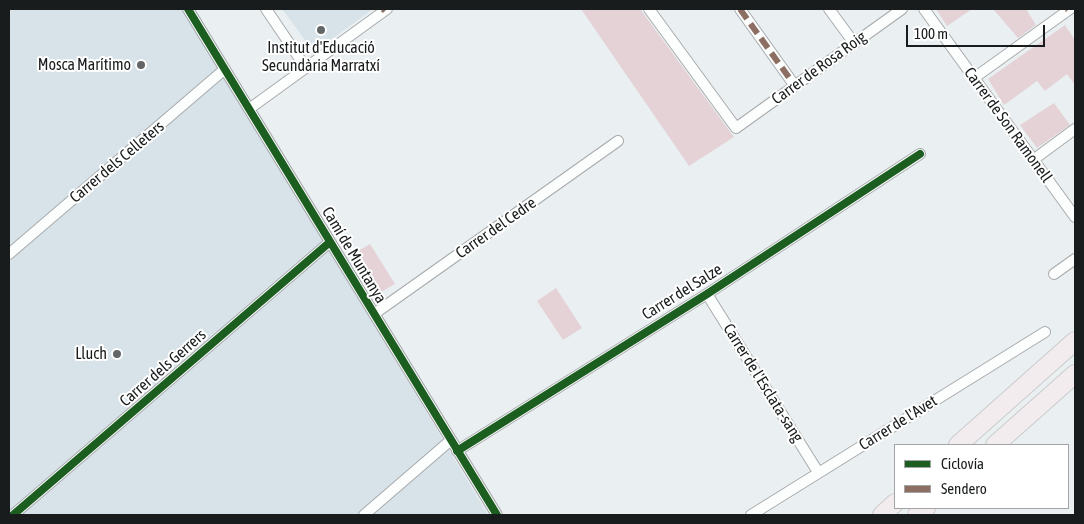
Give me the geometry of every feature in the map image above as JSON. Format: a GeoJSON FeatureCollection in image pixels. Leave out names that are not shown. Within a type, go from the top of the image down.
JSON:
{"type":"FeatureCollection","features":[{"type":"Feature","properties":{"kind":"highway"},"geometry":{"type":"LineString","coordinates":[[959,444],[1075,341]]}},
{"type":"Feature","properties":{"kind":"highway"},"geometry":{"type":"LineString","coordinates":[[996,444],[1075,374]]}},
{"type":"Feature","properties":{"kind":"highway"},"geometry":{"type":"LineString","coordinates":[[882,515],[894,504]]}},
{"type":"Feature","properties":{"kind":"street","name":"Camí de Muntanya"},"geometry":{"type":"LineString","coordinates":[[188,9],[497,515]]}},
{"type":"Feature","properties":{"kind":"street"},"geometry":{"type":"LineString","coordinates":[[266,9],[306,68]]}},
{"type":"Feature","properties":{"kind":"street"},"geometry":{"type":"LineString","coordinates":[[249,109],[385,9]]}},
{"type":"Feature","properties":{"kind":"street","name":"Carrer de Rosa Roig"},"geometry":{"type":"LineString","coordinates":[[649,9],[736,128],[902,9]]}},
{"type":"Feature","properties":{"kind":"street"},"geometry":{"type":"LineString","coordinates":[[740,9],[794,86]]}},
{"type":"Feature","properties":{"kind":"street"},"geometry":{"type":"LineString","coordinates":[[829,9],[854,43]]}},
{"type":"Feature","properties":{"kind":"street","name":"Carrer de Son Ramonell"},"geometry":{"type":"LineString","coordinates":[[924,9],[1075,217]]}},
{"type":"Feature","properties":{"kind":"street"},"geometry":{"type":"LineString","coordinates":[[974,78],[1068,9]]}},
{"type":"Feature","properties":{"kind":"street","name":"Carrer dels Celleters"},"geometry":{"type":"LineString","coordinates":[[9,254],[225,69]]}},
{"type":"Feature","properties":{"kind":"street"},"geometry":{"type":"LineString","coordinates":[[1033,160],[1075,129]]}},
{"type":"Feature","properties":{"kind":"street","name":"Carrer del Cedre"},"geometry":{"type":"LineString","coordinates":[[374,314],[618,141]]}},
{"type":"Feature","properties":{"kind":"street","name":"Carrer del Salze"},"geometry":{"type":"LineString","coordinates":[[457,450],[707,294],[920,154]]}},
{"type":"Feature","properties":{"kind":"street","name":"Carrer dels Gerrers"},"geometry":{"type":"LineString","coordinates":[[13,515],[330,242]]}},
{"type":"Feature","properties":{"kind":"street"},"geometry":{"type":"LineString","coordinates":[[1054,274],[1075,259]]}},
{"type":"Feature","properties":{"kind":"street","name":"Carrer de l'Esclata-sang"},"geometry":{"type":"LineString","coordinates":[[707,294],[818,472]]}},
{"type":"Feature","properties":{"kind":"street","name":"Carrer de l'Avet"},"geometry":{"type":"LineString","coordinates":[[751,515],[1045,332]]}},
{"type":"Feature","properties":{"kind":"street"},"geometry":{"type":"LineString","coordinates":[[364,515],[451,440]]}},
{"type":"Feature","properties":{"kind":"shaded area"},"geometry":{"type":"Polygon","coordinates":[[[9,9],[185,9],[488,515],[9,515],[9,9]]]}},
{"type":"Feature","properties":{"kind":"shaded area","name":"Institut d'Educació Secundària Marratxí"},"geometry":{"type":"Polygon","coordinates":[[[282,9],[373,9],[314,52],[282,9]]]}},
{"type":"Feature","properties":{"kind":"shaded area"},"geometry":{"type":"Polygon","coordinates":[[[581,9],[640,9],[734,137],[689,166],[581,9]]]}},
{"type":"Feature","properties":{"kind":"shaded area"},"geometry":{"type":"Polygon","coordinates":[[[936,9],[972,9],[947,26],[936,9]]]}},
{"type":"Feature","properties":{"kind":"shaded area"},"geometry":{"type":"Polygon","coordinates":[[[993,9],[1026,9],[1036,25],[1018,38],[993,9]]]}},
{"type":"Feature","properties":{"kind":"shaded area"},"geometry":{"type":"Polygon","coordinates":[[[1065,25],[1075,40],[1075,85],[1067,74],[1045,91],[1037,81],[1004,105],[988,79],[1065,25]]]}},
{"type":"Feature","properties":{"kind":"shaded area"},"geometry":{"type":"Polygon","coordinates":[[[1054,103],[1070,125],[1037,148],[1020,125],[1054,103]]]}},
{"type":"Feature","properties":{"kind":"shaded area"},"geometry":{"type":"Polygon","coordinates":[[[370,244],[395,284],[376,295],[351,255],[370,244]]]}},
{"type":"Feature","properties":{"kind":"shaded area"},"geometry":{"type":"Polygon","coordinates":[[[556,288],[582,328],[563,340],[537,301],[556,288]]]}},
{"type":"Feature","properties":{"kind":"marked path"},"geometry":{"type":"LineString","coordinates":[[740,9],[795,86]]}},
{"type":"Feature","properties":{"kind":"cycle path"},"geometry":{"type":"LineString","coordinates":[[188,9],[497,515]]}},
{"type":"Feature","properties":{"kind":"cycle path"},"geometry":{"type":"LineString","coordinates":[[457,451],[707,294],[920,154]]}},
{"type":"Feature","properties":{"kind":"cycle path"},"geometry":{"type":"LineString","coordinates":[[13,515],[330,242]]}},
{"type":"Feature","properties":{"kind":"place","name":"Institut d'Educació Secundària Marratxí"},"geometry":{"type":"Point","coordinates":[321,30]}},
{"type":"Feature","properties":{"kind":"place","name":"Mosca Marítimo"},"geometry":{"type":"Point","coordinates":[141,65]}},
{"type":"Feature","properties":{"kind":"place","name":"Lluch"},"geometry":{"type":"Point","coordinates":[117,354]}}]}
